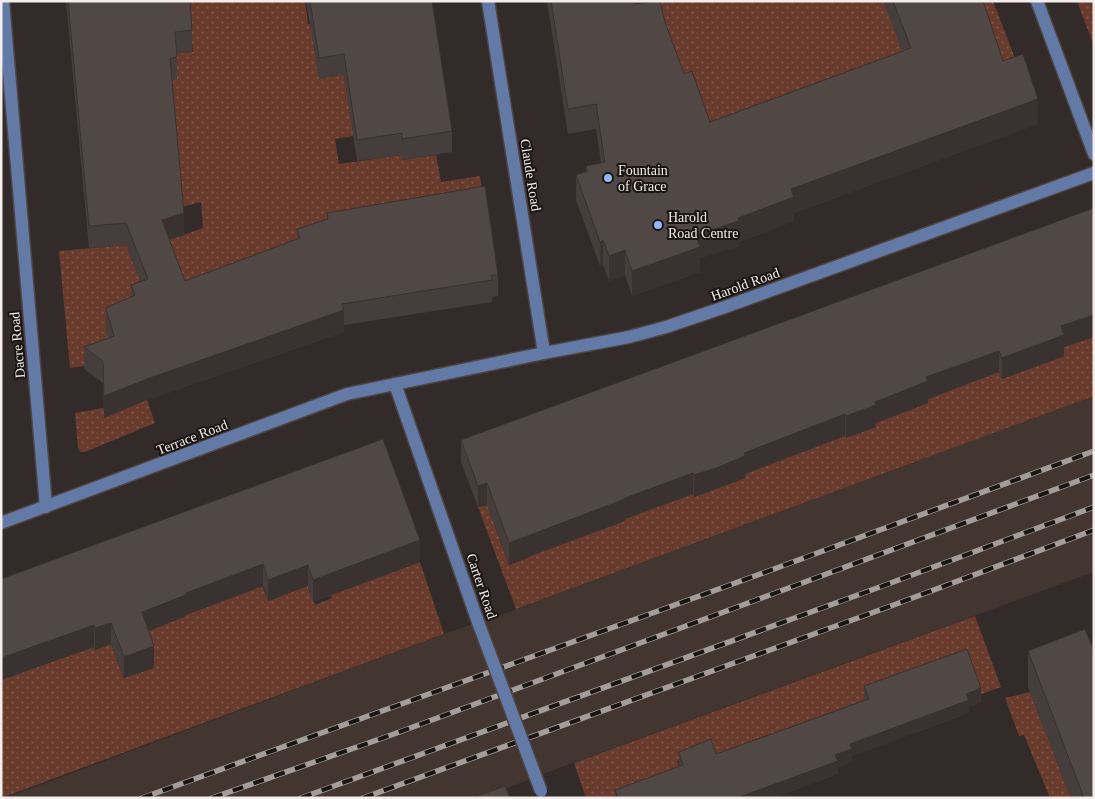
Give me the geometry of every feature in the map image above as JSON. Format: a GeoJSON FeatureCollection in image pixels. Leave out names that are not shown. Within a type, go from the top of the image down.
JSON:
{"type":"FeatureCollection","features":[{"type":"Feature","properties":{"kind":"street","name":"Dacre Road"},"geometry":{"type":"LineString","coordinates":[[3,1],[46,507]]}},
{"type":"Feature","properties":{"kind":"street","name":"Claude Road"},"geometry":{"type":"LineString","coordinates":[[488,1],[544,353]]}},
{"type":"Feature","properties":{"kind":"street"},"geometry":{"type":"LineString","coordinates":[[1037,1],[1094,154]]}},
{"type":"Feature","properties":{"kind":"street","name":"Harold Road"},"geometry":{"type":"LineString","coordinates":[[395,384],[629,337],[666,327],[1094,172]]}},
{"type":"Feature","properties":{"kind":"street","name":"Terrace Road"},"geometry":{"type":"LineString","coordinates":[[1,523],[347,394],[395,384]]}},
{"type":"Feature","properties":{"kind":"street","name":"Carter Road"},"geometry":{"type":"LineString","coordinates":[[395,384],[478,622],[542,795]]}},
{"type":"Feature","properties":{"kind":"shaded area"},"geometry":{"type":"Polygon","coordinates":[[[122,1],[305,1],[308,24],[315,23],[344,75],[354,136],[335,139],[339,164],[402,155],[403,160],[436,155],[441,182],[480,176],[484,202],[114,358],[96,364],[70,368],[59,251],[163,242],[203,228],[201,202],[178,208],[155,122],[175,53],[193,52],[191,33],[122,1]]]}},
{"type":"Feature","properties":{"kind":"shaded area"},"geometry":{"type":"Polygon","coordinates":[[[618,1],[909,1],[897,35],[987,1],[993,1],[1023,79],[783,168],[649,92],[618,1]]]}},
{"type":"Feature","properties":{"kind":"shaded area"},"geometry":{"type":"Polygon","coordinates":[[[1077,1],[1094,1],[1094,46],[1077,1]]]}},
{"type":"Feature","properties":{"kind":"shaded area"},"geometry":{"type":"Polygon","coordinates":[[[981,324],[1002,379],[1064,356],[1056,333],[1094,337],[1094,396],[516,609],[478,507],[487,505],[509,565],[530,557],[529,553],[603,462],[681,460],[694,497],[745,478],[732,442],[855,369],[886,418],[928,402],[909,351],[981,324]]]}},
{"type":"Feature","properties":{"kind":"shaded area"},"geometry":{"type":"Polygon","coordinates":[[[1094,396],[1094,572],[481,798],[5,798],[458,629],[498,616],[1094,396]]]}},
{"type":"Feature","properties":{"kind":"shaded area"},"geometry":{"type":"Polygon","coordinates":[[[147,400],[155,423],[85,452],[80,452],[75,413],[147,400]]]}},
{"type":"Feature","properties":{"kind":"shaded area"},"geometry":{"type":"Polygon","coordinates":[[[294,550],[315,605],[332,598],[327,582],[391,572],[420,562],[444,634],[1,798],[1,680],[76,653],[87,627],[95,650],[111,644],[124,678],[154,668],[141,633],[178,594],[203,608],[262,585],[268,601],[282,596],[294,550]]]}},
{"type":"Feature","properties":{"kind":"shaded area"},"geometry":{"type":"Polygon","coordinates":[[[975,616],[1001,687],[876,732],[735,760],[696,755],[677,761],[683,778],[630,798],[586,798],[574,763],[975,616]]]}},
{"type":"Feature","properties":{"kind":"shaded area"},"geometry":{"type":"Polygon","coordinates":[[[1030,692],[1071,798],[1050,798],[1024,735],[1019,736],[1005,698],[1030,692]]]}},
{"type":"Feature","properties":{"kind":"building"},"geometry":{"type":"Polygon","coordinates":[[[68,1],[190,1],[192,30],[175,32],[177,57],[170,58],[184,213],[162,220],[185,281],[300,238],[297,229],[328,219],[327,213],[485,186],[498,275],[491,275],[492,280],[342,304],[344,310],[104,396],[103,361],[84,347],[114,336],[106,308],[135,295],[131,285],[148,279],[126,223],[89,226],[68,1]]]}},
{"type":"Feature","properties":{"kind":"building"},"geometry":{"type":"Polygon","coordinates":[[[310,1],[432,1],[452,131],[402,139],[402,133],[357,140],[344,54],[319,58],[310,1]]]}},
{"type":"Feature","properties":{"kind":"building"},"geometry":{"type":"Polygon","coordinates":[[[551,1],[635,1],[636,4],[660,1],[665,22],[684,74],[692,71],[710,122],[911,48],[893,1],[983,1],[1003,61],[1023,54],[1038,99],[791,189],[794,197],[738,218],[739,221],[696,235],[700,247],[632,271],[625,250],[609,256],[603,240],[600,242],[576,175],[588,171],[586,166],[605,162],[596,104],[568,109],[551,1]]]}},
{"type":"Feature","properties":{"kind":"building"},"geometry":{"type":"Polygon","coordinates":[[[1094,208],[1094,315],[1061,326],[1064,335],[1002,358],[999,351],[926,377],[928,381],[875,402],[876,405],[846,416],[845,414],[744,453],[745,456],[719,467],[694,475],[693,473],[509,543],[487,483],[478,486],[461,440],[1094,208]]]}},
{"type":"Feature","properties":{"kind":"building"},"geometry":{"type":"Polygon","coordinates":[[[383,439],[420,540],[313,580],[308,565],[268,580],[263,564],[186,593],[186,595],[142,612],[154,646],[124,657],[111,623],[95,628],[94,625],[1,658],[1,579],[383,439]]]}},
{"type":"Feature","properties":{"kind":"building"},"geometry":{"type":"Polygon","coordinates":[[[1085,629],[1094,651],[1094,798],[1084,798],[1028,651],[1085,629]]]}},
{"type":"Feature","properties":{"kind":"building"},"geometry":{"type":"Polygon","coordinates":[[[967,649],[981,688],[966,694],[969,700],[850,744],[852,749],[835,755],[838,761],[737,798],[618,798],[615,790],[683,765],[679,752],[711,739],[716,754],[869,699],[864,686],[967,649]]]}},
{"type":"Feature","properties":{"kind":"building"},"geometry":{"type":"Polygon","coordinates":[[[505,786],[510,798],[472,798],[505,786]]]}},
{"type":"Feature","properties":{"kind":"railway"},"geometry":{"type":"LineString","coordinates":[[142,798],[1094,451]]}},
{"type":"Feature","properties":{"kind":"railway"},"geometry":{"type":"LineString","coordinates":[[212,798],[394,734],[1094,475]]}},
{"type":"Feature","properties":{"kind":"railway"},"geometry":{"type":"LineString","coordinates":[[301,798],[1094,507]]}},
{"type":"Feature","properties":{"kind":"railway"},"geometry":{"type":"LineString","coordinates":[[363,798],[1094,530]]}},
{"type":"Feature","properties":{"kind":"place","name":"Fountain of Grace"},"geometry":{"type":"Point","coordinates":[608,178]}},
{"type":"Feature","properties":{"kind":"place","name":"Harold Road Centre"},"geometry":{"type":"Point","coordinates":[658,225]}}]}
